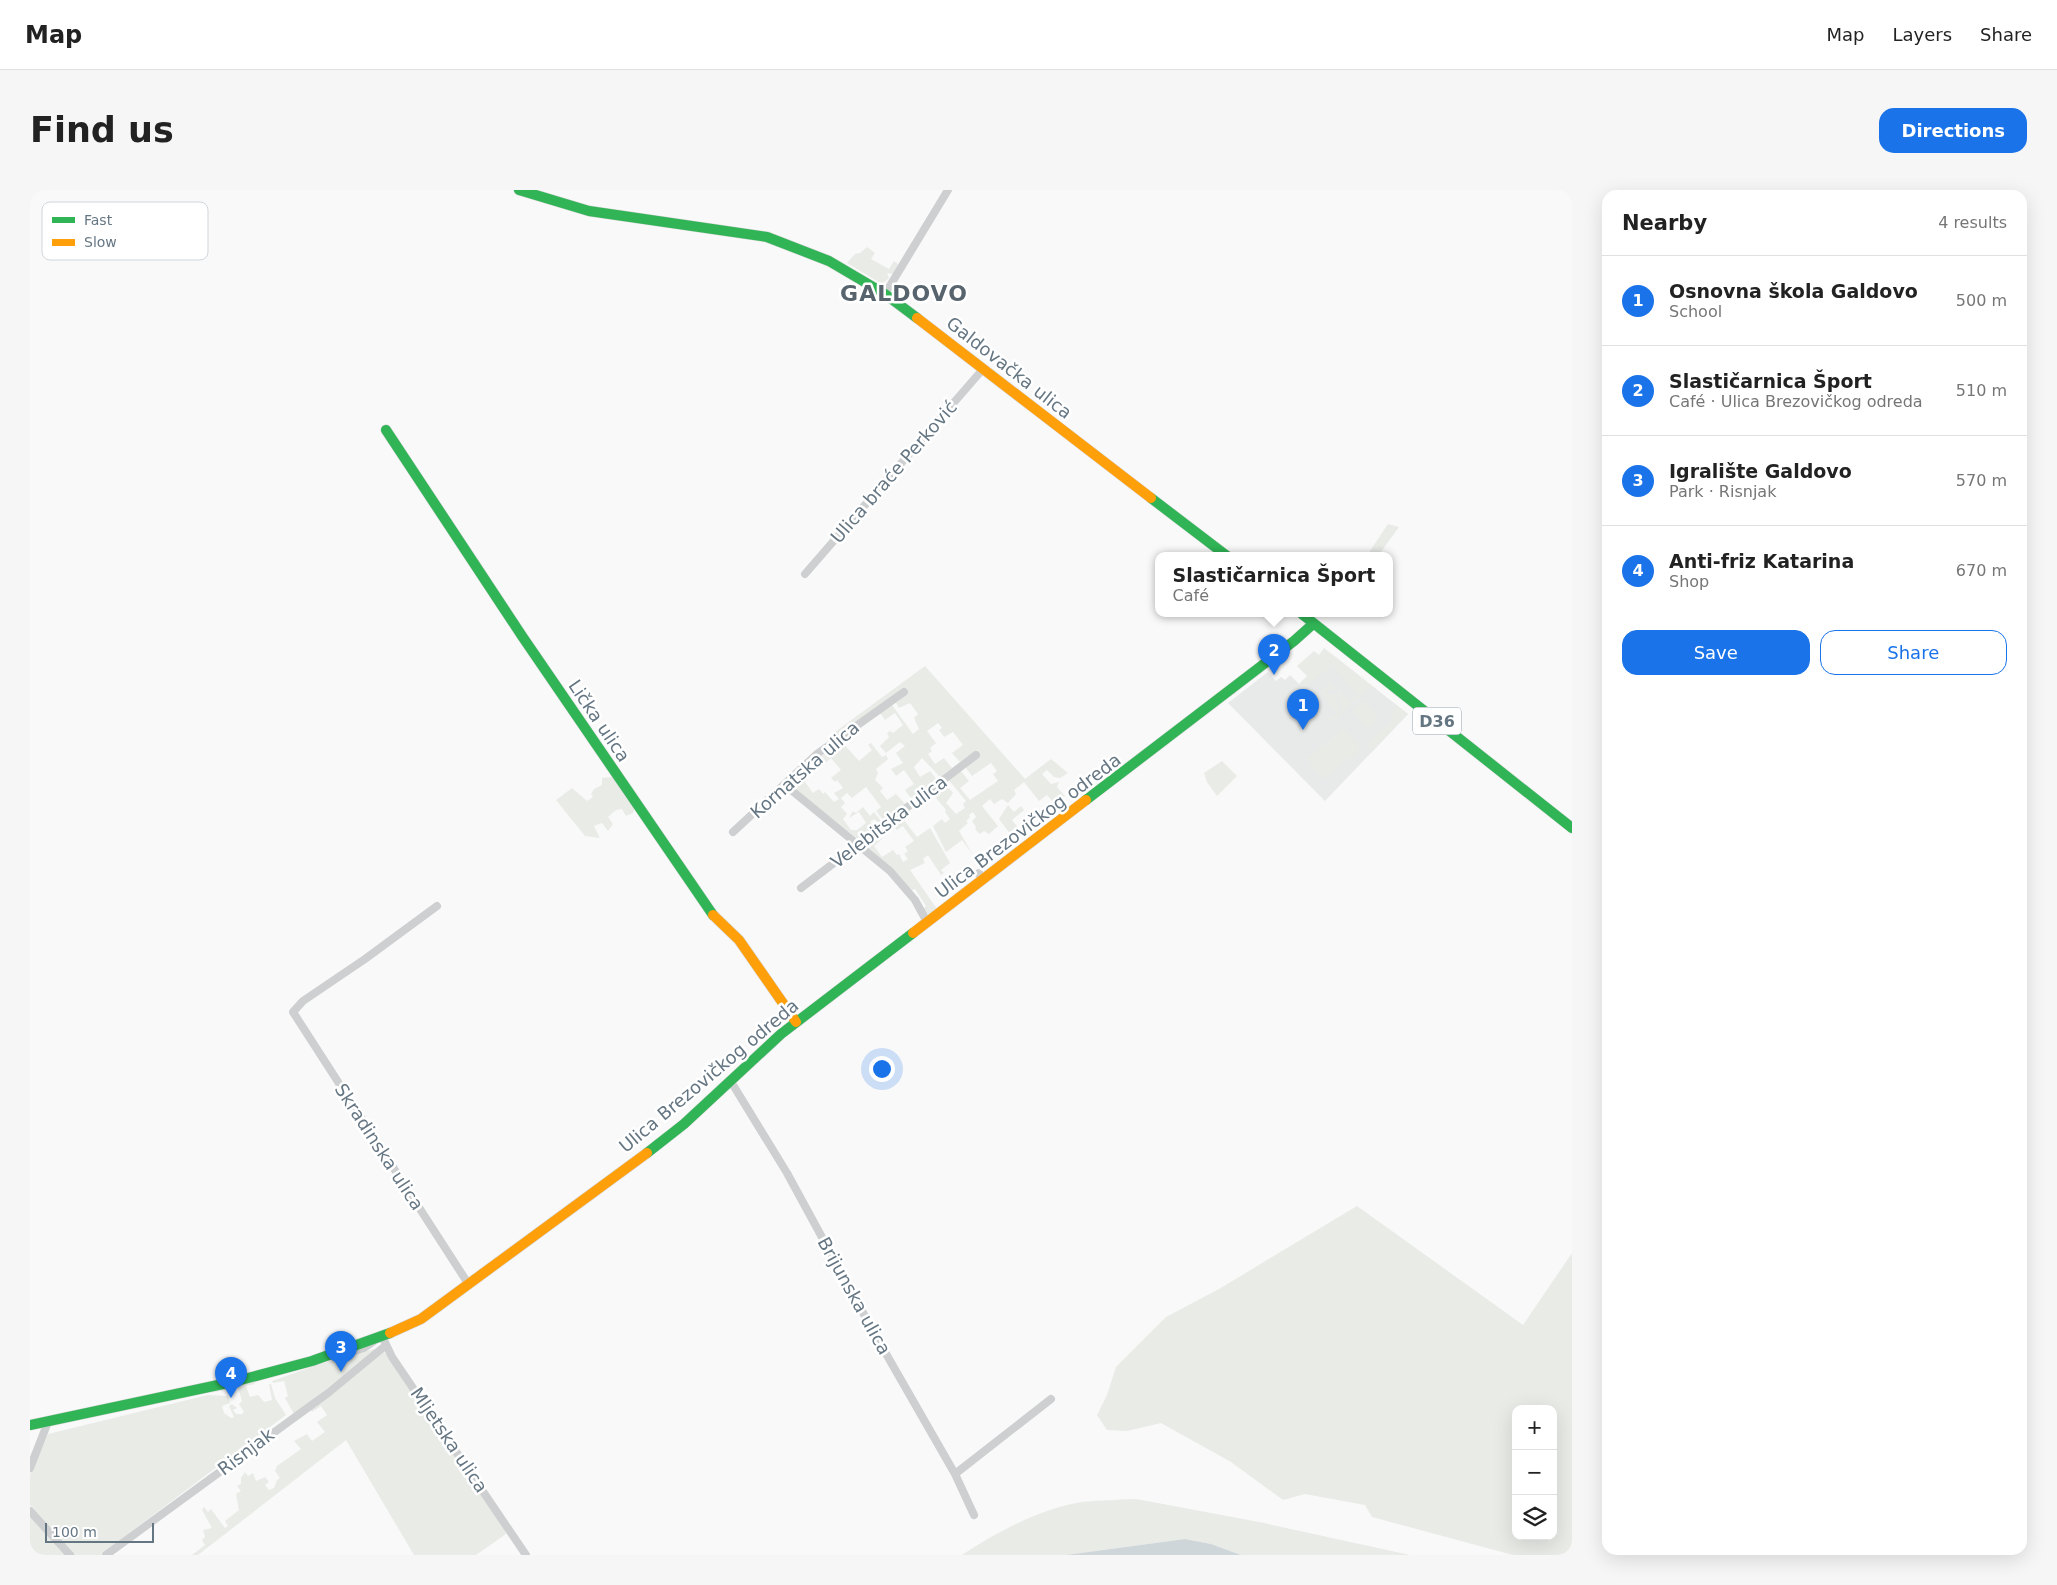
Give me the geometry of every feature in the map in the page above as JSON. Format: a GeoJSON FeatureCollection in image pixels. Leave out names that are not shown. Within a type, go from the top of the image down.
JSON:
{"type":"FeatureCollection","features":[{"type":"Feature","properties":{"kind":"main road","name":"Galdovačka ulica"},"geometry":{"type":"LineString","coordinates":[[519,190],[590,211],[738,231],[766,237],[829,261],[885,294],[1222,552]]}},
{"type":"Feature","properties":{"kind":"main road","name":"Lička ulica"},"geometry":{"type":"LineString","coordinates":[[386,430],[522,636],[712,914],[718,922],[739,940],[796,1022]]}},
{"type":"Feature","properties":{"kind":"main road","name":"D36"},"geometry":{"type":"LineString","coordinates":[[1305,617],[1572,828]]}},
{"type":"Feature","properties":{"kind":"main road","name":"Ulica Brezovičkog odreda"},"geometry":{"type":"LineString","coordinates":[[30,1425],[258,1377],[381,1340],[421,1319],[684,1124],[730,1080],[796,1022],[1130,769],[1301,636],[1313,624]]}},
{"type":"Feature","properties":{"kind":"street"},"geometry":{"type":"LineString","coordinates":[[885,294],[948,190]]}},
{"type":"Feature","properties":{"kind":"street","name":"Ulica braće Perković"},"geometry":{"type":"LineString","coordinates":[[805,574],[984,369]]}},
{"type":"Feature","properties":{"kind":"street","name":"Kornatska ulica"},"geometry":{"type":"LineString","coordinates":[[733,832],[817,754],[904,692]]}},
{"type":"Feature","properties":{"kind":"street","name":"Velebitska ulica"},"geometry":{"type":"LineString","coordinates":[[801,888],[976,755]]}},
{"type":"Feature","properties":{"kind":"street"},"geometry":{"type":"LineString","coordinates":[[785,785],[857,845],[874,856],[905,887],[915,900],[927,922]]}},
{"type":"Feature","properties":{"kind":"street","name":"Skradinska ulica"},"geometry":{"type":"LineString","coordinates":[[437,906],[294,1009],[295,1017],[469,1285]]}},
{"type":"Feature","properties":{"kind":"street","name":"Brijunska ulica"},"geometry":{"type":"LineString","coordinates":[[730,1080],[787,1173],[873,1332],[955,1474],[974,1515]]}},
{"type":"Feature","properties":{"kind":"street","name":"Mljetska ulica"},"geometry":{"type":"LineString","coordinates":[[381,1340],[526,1555]]}},
{"type":"Feature","properties":{"kind":"street","name":"Risnjak"},"geometry":{"type":"LineString","coordinates":[[106,1555],[341,1383],[381,1340]]}},
{"type":"Feature","properties":{"kind":"street"},"geometry":{"type":"LineString","coordinates":[[955,1474],[1051,1399]]}},
{"type":"Feature","properties":{"kind":"street"},"geometry":{"type":"LineString","coordinates":[[30,1468],[48,1422]]}},
{"type":"Feature","properties":{"kind":"street"},"geometry":{"type":"LineString","coordinates":[[30,1511],[70,1555]]}},
{"type":"Feature","properties":{"kind":"shaded area"},"geometry":{"type":"Polygon","coordinates":[[[867,247],[875,253],[871,259],[889,269],[894,261],[898,264],[893,274],[887,273],[889,278],[882,284],[847,263],[855,254],[860,253],[867,247]]]}},
{"type":"Feature","properties":{"kind":"shaded area"},"geometry":{"type":"Polygon","coordinates":[[[1388,524],[1399,527],[1381,552],[1370,551],[1388,524]]]}},
{"type":"Feature","properties":{"kind":"shaded area"},"geometry":{"type":"Polygon","coordinates":[[[1324,648],[1372,686],[1342,711],[1336,687],[1349,702],[1357,695],[1333,665],[1303,689],[1299,684],[1307,676],[1297,666],[1314,651],[1319,655],[1324,648]]]}},
{"type":"Feature","properties":{"kind":"shaded area"},"geometry":{"type":"Polygon","coordinates":[[[1333,655],[1408,714],[1325,801],[1228,703],[1268,672],[1276,681],[1281,677],[1285,680],[1290,675],[1299,684],[1333,655]]]}},
{"type":"Feature","properties":{"kind":"shaded area"},"geometry":{"type":"Polygon","coordinates":[[[925,666],[1025,779],[1051,759],[1068,773],[1060,778],[1054,777],[1047,770],[1042,774],[1051,784],[1059,782],[1057,787],[1065,796],[1052,801],[1047,795],[1039,801],[1024,782],[1014,790],[1016,794],[1008,803],[1002,799],[994,804],[990,799],[982,806],[998,826],[989,834],[984,831],[980,834],[975,829],[976,827],[972,821],[976,817],[973,812],[969,815],[970,817],[966,821],[968,823],[959,831],[973,855],[962,840],[946,852],[933,826],[942,819],[945,823],[950,819],[945,812],[946,810],[932,793],[944,782],[953,793],[946,803],[956,814],[965,808],[963,804],[966,801],[948,779],[960,770],[969,781],[960,788],[970,800],[998,781],[993,774],[997,771],[991,763],[972,776],[965,767],[980,756],[977,750],[960,762],[952,753],[963,745],[953,732],[944,737],[939,730],[942,728],[938,723],[927,731],[936,743],[930,748],[932,751],[928,754],[935,764],[944,758],[952,768],[940,777],[922,758],[914,767],[920,777],[930,771],[937,780],[912,800],[905,790],[914,784],[904,770],[896,776],[891,769],[903,763],[896,753],[905,746],[900,742],[886,753],[880,746],[889,737],[887,733],[890,731],[893,733],[903,725],[895,713],[885,720],[880,713],[892,705],[913,734],[919,729],[914,718],[918,714],[910,703],[899,708],[896,703],[905,696],[902,692],[838,736],[835,732],[925,666]]]}},
{"type":"Feature","properties":{"kind":"shaded area"},"geometry":{"type":"Polygon","coordinates":[[[1332,682],[1335,691],[1330,689],[1327,692],[1329,695],[1336,695],[1340,714],[1328,723],[1327,720],[1337,712],[1320,691],[1332,682]]]}},
{"type":"Feature","properties":{"kind":"shaded area"},"geometry":{"type":"Polygon","coordinates":[[[1364,700],[1379,719],[1367,728],[1352,709],[1364,700]]]}},
{"type":"Feature","properties":{"kind":"shaded area"},"geometry":{"type":"Polygon","coordinates":[[[1395,704],[1408,714],[1373,751],[1365,744],[1394,720],[1390,714],[1395,710],[1395,704]]]}},
{"type":"Feature","properties":{"kind":"shaded area"},"geometry":{"type":"Polygon","coordinates":[[[1343,728],[1361,749],[1324,779],[1307,759],[1343,728]]]}},
{"type":"Feature","properties":{"kind":"shaded area"},"geometry":{"type":"Polygon","coordinates":[[[841,741],[859,761],[872,750],[868,745],[871,743],[882,757],[886,755],[888,759],[876,769],[878,773],[875,780],[883,788],[880,791],[887,800],[896,794],[905,804],[884,821],[876,811],[881,807],[866,787],[852,798],[847,793],[841,798],[845,803],[841,807],[847,814],[843,819],[851,830],[857,830],[866,823],[859,812],[849,818],[853,811],[856,813],[863,807],[870,816],[874,812],[881,821],[879,823],[874,819],[870,822],[875,828],[859,840],[791,786],[802,772],[808,779],[805,782],[813,793],[819,789],[823,794],[825,792],[834,802],[839,799],[834,793],[843,788],[837,780],[835,782],[831,778],[841,770],[831,758],[822,766],[817,760],[841,741]]]}},
{"type":"Feature","properties":{"kind":"shaded area"},"geometry":{"type":"Polygon","coordinates":[[[1222,761],[1237,776],[1217,796],[1207,782],[1204,773],[1222,761]]]}},
{"type":"Feature","properties":{"kind":"shaded area"},"geometry":{"type":"Polygon","coordinates":[[[613,777],[627,799],[635,806],[633,813],[626,816],[622,809],[616,810],[608,817],[613,824],[608,831],[602,823],[594,826],[600,838],[585,836],[556,800],[572,788],[587,801],[593,797],[591,794],[594,789],[602,785],[602,778],[613,777]]]}},
{"type":"Feature","properties":{"kind":"shaded area"},"geometry":{"type":"Polygon","coordinates":[[[1008,805],[1014,812],[1021,806],[1024,810],[1012,820],[1022,833],[1014,839],[999,819],[1008,805]]]}},
{"type":"Feature","properties":{"kind":"shaded area"},"geometry":{"type":"Polygon","coordinates":[[[900,815],[917,837],[930,828],[950,863],[941,870],[944,873],[941,875],[928,855],[923,859],[925,863],[910,870],[937,909],[930,915],[926,914],[923,909],[926,906],[915,889],[909,891],[865,846],[877,833],[882,839],[874,846],[882,857],[893,850],[897,855],[899,854],[903,862],[908,859],[904,854],[908,851],[905,847],[914,841],[903,826],[897,830],[890,823],[900,815]]]}},
{"type":"Feature","properties":{"kind":"shaded area"},"geometry":{"type":"Polygon","coordinates":[[[1357,1206],[1523,1325],[1572,1253],[1572,1555],[1513,1555],[1372,1517],[1365,1505],[1305,1494],[1283,1500],[1231,1462],[1161,1423],[1127,1431],[1107,1430],[1097,1415],[1107,1395],[1116,1367],[1166,1317],[1219,1289],[1357,1206]]]}},
{"type":"Feature","properties":{"kind":"shaded area"},"geometry":{"type":"Polygon","coordinates":[[[378,1348],[294,1414],[285,1398],[288,1396],[284,1381],[273,1383],[272,1381],[320,1364],[378,1348]]]}},
{"type":"Feature","properties":{"kind":"shaded area"},"geometry":{"type":"Polygon","coordinates":[[[383,1352],[386,1353],[503,1526],[506,1534],[476,1555],[414,1555],[346,1440],[198,1555],[192,1555],[205,1545],[202,1540],[205,1537],[203,1530],[212,1528],[202,1510],[204,1507],[208,1512],[211,1509],[225,1528],[228,1526],[225,1521],[239,1510],[236,1494],[241,1491],[237,1486],[241,1484],[241,1478],[245,1472],[248,1476],[253,1473],[256,1481],[265,1477],[269,1482],[265,1485],[269,1490],[274,1488],[277,1480],[280,1478],[275,1471],[277,1466],[301,1449],[294,1441],[307,1434],[312,1441],[325,1432],[317,1422],[327,1415],[321,1406],[312,1412],[309,1408],[383,1352]]]}},
{"type":"Feature","properties":{"kind":"shaded area"},"geometry":{"type":"Polygon","coordinates":[[[254,1382],[255,1384],[246,1386],[250,1397],[258,1395],[264,1402],[272,1400],[269,1384],[271,1384],[275,1398],[286,1415],[100,1555],[74,1555],[30,1505],[30,1475],[48,1434],[208,1395],[228,1396],[230,1403],[222,1406],[224,1413],[231,1418],[234,1417],[229,1406],[232,1404],[237,1408],[233,1410],[236,1414],[244,1412],[239,1404],[242,1401],[238,1388],[208,1393],[254,1382]]]}},
{"type":"Feature","properties":{"kind":"shaded area"},"geometry":{"type":"Polygon","coordinates":[[[1136,1499],[1259,1522],[1410,1555],[1241,1555],[1211,1544],[1185,1539],[1066,1555],[962,1555],[1019,1522],[1050,1510],[1082,1502],[1136,1499]]]}},
{"type":"Feature","properties":{"kind":"shaded area"},"geometry":{"type":"Polygon","coordinates":[[[30,1515],[68,1555],[30,1555],[30,1515]]]}},
{"type":"Feature","properties":{"kind":"shaded area"},"geometry":{"type":"Polygon","coordinates":[[[1185,1539],[1211,1544],[1241,1555],[1066,1555],[1185,1539]]]}},
{"type":"Feature","properties":{"kind":"traffic: fast"},"geometry":{"type":"LineString","coordinates":[[519,190],[589,211],[767,237],[829,261],[885,294],[917,318]]}},
{"type":"Feature","properties":{"kind":"traffic: fast"},"geometry":{"type":"LineString","coordinates":[[386,430],[522,636],[713,915]]}},
{"type":"Feature","properties":{"kind":"traffic: fast"},"geometry":{"type":"LineString","coordinates":[[1151,498],[1222,552]]}},
{"type":"Feature","properties":{"kind":"traffic: fast"},"geometry":{"type":"LineString","coordinates":[[1306,617],[1572,828]]}},
{"type":"Feature","properties":{"kind":"traffic: fast"},"geometry":{"type":"LineString","coordinates":[[1086,800],[1294,641],[1313,624]]}},
{"type":"Feature","properties":{"kind":"traffic: fast"},"geometry":{"type":"LineString","coordinates":[[647,1153],[684,1124],[781,1034],[913,933]]}},
{"type":"Feature","properties":{"kind":"traffic: fast"},"geometry":{"type":"LineString","coordinates":[[30,1425],[237,1381],[312,1361],[390,1333]]}},
{"type":"Feature","properties":{"kind":"traffic: slow"},"geometry":{"type":"LineString","coordinates":[[917,318],[1151,498]]}},
{"type":"Feature","properties":{"kind":"traffic: slow"},"geometry":{"type":"LineString","coordinates":[[913,933],[1086,800]]}},
{"type":"Feature","properties":{"kind":"traffic: slow"},"geometry":{"type":"LineString","coordinates":[[713,915],[739,940],[796,1022]]}},
{"type":"Feature","properties":{"kind":"traffic: slow"},"geometry":{"type":"LineString","coordinates":[[390,1333],[421,1319],[647,1153]]}},
{"type":"Feature","properties":{"kind":"place","name":"Slastičarnica Šport"},"geometry":{"type":"Point","coordinates":[1274,675]}},
{"type":"Feature","properties":{"kind":"place","name":"Osnovna škola Galdovo"},"geometry":{"type":"Point","coordinates":[1303,730]}},
{"type":"Feature","properties":{"kind":"place","name":"Igralište Galdovo"},"geometry":{"type":"Point","coordinates":[341,1372]}},
{"type":"Feature","properties":{"kind":"place","name":"Anti-friz Katarina"},"geometry":{"type":"Point","coordinates":[231,1398]}},
{"type":"Feature","properties":{"kind":"district","name":"GALDOVO"},"geometry":{"type":"Point","coordinates":[904,293]}}]}
